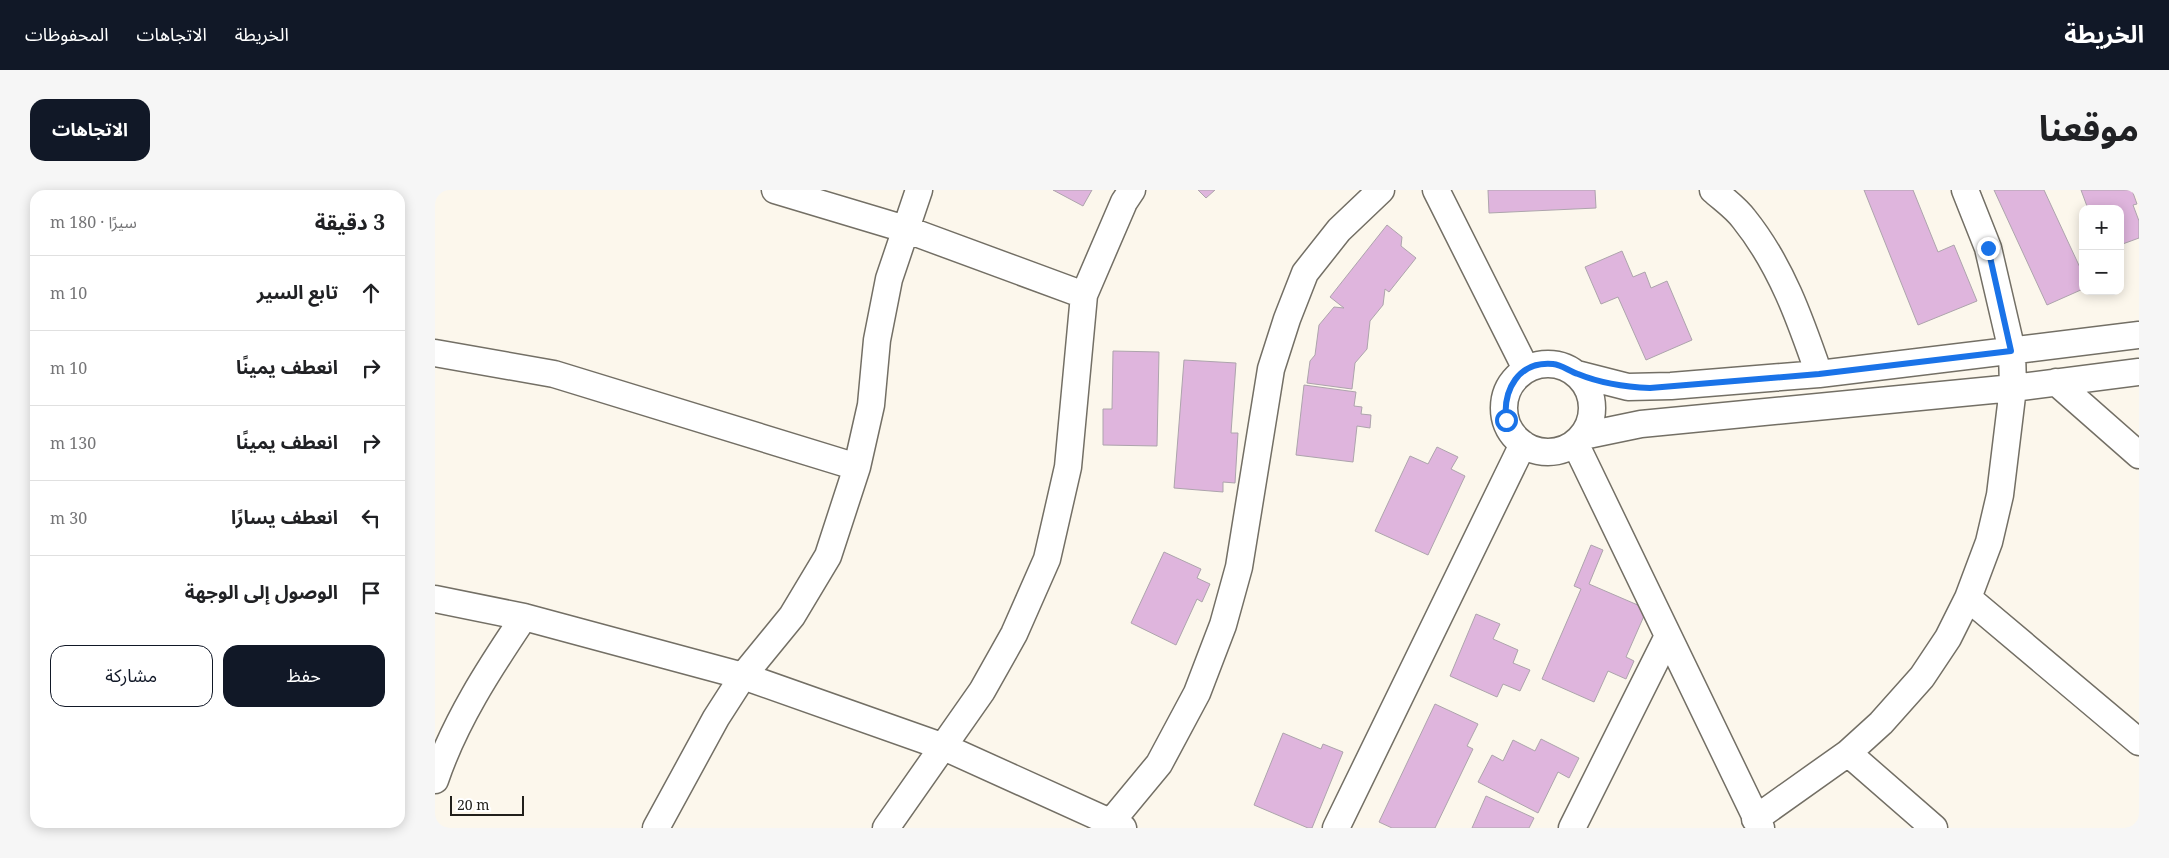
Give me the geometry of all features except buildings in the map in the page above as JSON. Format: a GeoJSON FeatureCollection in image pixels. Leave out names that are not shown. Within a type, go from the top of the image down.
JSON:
{"type":"FeatureCollection","features":[{"type":"Feature","properties":{"kind":"street"},"geometry":{"type":"LineString","coordinates":[[775,190],[905,229],[1084,294]]}},
{"type":"Feature","properties":{"kind":"street"},"geometry":{"type":"LineString","coordinates":[[656,828],[716,718],[743,676],[792,616],[828,556],[857,467],[871,405],[877,340],[889,279],[919,190]]}},
{"type":"Feature","properties":{"kind":"street"},"geometry":{"type":"LineString","coordinates":[[886,828],[899,806],[944,747],[982,691],[1015,634],[1047,559],[1068,467],[1084,294],[1124,202],[1132,190]]}},
{"type":"Feature","properties":{"kind":"street"},"geometry":{"type":"LineString","coordinates":[[435,599],[524,617],[743,676],[944,747],[1113,826],[1159,764],[1197,693],[1223,624],[1239,567],[1271,369],[1287,318],[1305,273],[1339,230],[1381,190]]}},
{"type":"Feature","properties":{"kind":"street"},"geometry":{"type":"LineString","coordinates":[[1436,190],[1526,370]]}},
{"type":"Feature","properties":{"kind":"street"},"geometry":{"type":"LineString","coordinates":[[1713,190],[1743,218],[1775,264],[1798,314],[1819,374]]}},
{"type":"Feature","properties":{"kind":"street"},"geometry":{"type":"LineString","coordinates":[[1579,440],[1668,636],[1758,823],[1848,753],[1881,723],[1922,677],[1948,638],[1969,598],[1989,542],[2000,495],[2013,388],[2011,351],[1988,248],[1965,190]]}},
{"type":"Feature","properties":{"kind":"street"},"geometry":{"type":"LineString","coordinates":[[2139,335],[1819,374],[1650,388],[1628,387],[1577,374],[1553,364],[1540,364],[1516,377],[1508,390],[1504,405],[1506,420],[1512,434],[1523,444],[1540,452],[1558,452],[1579,440],[1641,424],[2013,388],[2139,372]]}},
{"type":"Feature","properties":{"kind":"street"},"geometry":{"type":"LineString","coordinates":[[435,353],[554,374],[710,420],[857,467]]}},
{"type":"Feature","properties":{"kind":"street"},"geometry":{"type":"LineString","coordinates":[[1577,374],[1585,384],[1591,397],[1593,410],[1589,426],[1579,440]]}},
{"type":"Feature","properties":{"kind":"street"},"geometry":{"type":"LineString","coordinates":[[2056,382],[2139,455]]}},
{"type":"Feature","properties":{"kind":"street"},"geometry":{"type":"LineString","coordinates":[[1335,828],[1523,444]]}},
{"type":"Feature","properties":{"kind":"street"},"geometry":{"type":"LineString","coordinates":[[1969,598],[2139,742]]}},
{"type":"Feature","properties":{"kind":"street"},"geometry":{"type":"LineString","coordinates":[[435,780],[464,714],[483,679],[524,617]]}},
{"type":"Feature","properties":{"kind":"street"},"geometry":{"type":"LineString","coordinates":[[1572,828],[1668,636]]}},
{"type":"Feature","properties":{"kind":"street"},"geometry":{"type":"LineString","coordinates":[[1848,753],[1934,828]]}},
{"type":"Feature","properties":{"kind":"route"},"geometry":{"type":"LineString","coordinates":[[1506,420],[1504,405],[1508,390],[1516,377],[1540,364],[1553,364],[1565,367],[1577,374],[1628,387],[1650,388],[1819,374],[2011,351],[1998,284],[1988,248]]}}]}
